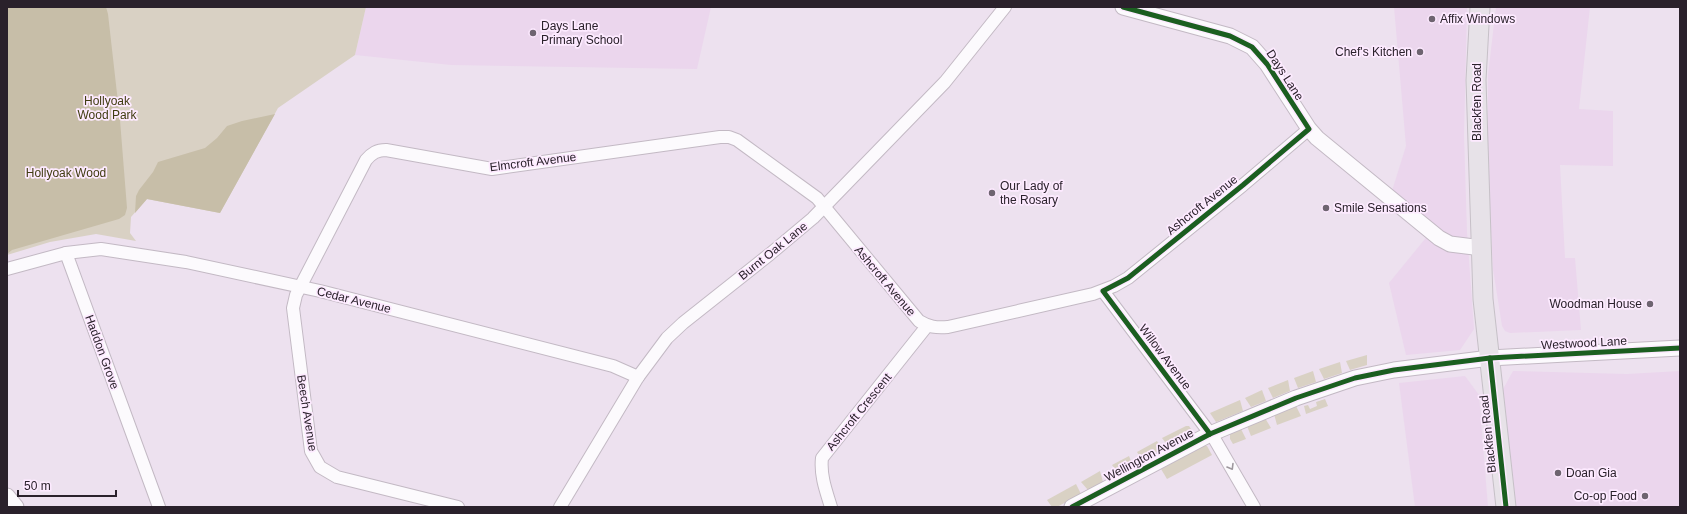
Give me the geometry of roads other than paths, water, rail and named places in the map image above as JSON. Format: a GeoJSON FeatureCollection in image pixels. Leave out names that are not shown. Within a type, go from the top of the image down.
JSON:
{"type":"FeatureCollection","features":[{"type":"Feature","properties":{"kind":"main road","name":"Blackfen Road"},"geometry":{"type":"LineString","coordinates":[[1480,7],[1476,80],[1483,299],[1506,507]]}},
{"type":"Feature","properties":{"kind":"street","name":"Burnt Oak Lane"},"geometry":{"type":"LineString","coordinates":[[560,507],[638,376],[674,330],[800,230],[945,82],[1005,7]]}},
{"type":"Feature","properties":{"kind":"street","name":"Days Lane"},"geometry":{"type":"LineString","coordinates":[[1123,7],[1230,36],[1252,47],[1268,64],[1309,129],[1342,158],[1439,238],[1450,244],[1482,248]]}},
{"type":"Feature","properties":{"kind":"street","name":"Ashcroft Avenue"},"geometry":{"type":"LineString","coordinates":[[824,206],[919,321],[927,326],[948,327],[1103,291],[1128,278],[1244,185],[1309,129]]}},
{"type":"Feature","properties":{"kind":"street","name":"Elmcroft Avenue"},"geometry":{"type":"LineString","coordinates":[[300,287],[366,160],[372,154],[382,150],[492,169],[720,137],[729,137],[737,140],[811,194],[824,206]]}},
{"type":"Feature","properties":{"kind":"street","name":"Cedar Avenue"},"geometry":{"type":"LineString","coordinates":[[66,253],[90,249],[113,250],[186,262],[300,287],[613,366],[638,376]]}},
{"type":"Feature","properties":{"kind":"street"},"geometry":{"type":"LineString","coordinates":[[7,269],[66,253]]}},
{"type":"Feature","properties":{"kind":"street","name":"Haddon Grove"},"geometry":{"type":"LineString","coordinates":[[66,253],[160,507]]}},
{"type":"Feature","properties":{"kind":"street","name":"Beech Avenue"},"geometry":{"type":"LineString","coordinates":[[300,287],[296,295],[293,308],[309,442],[315,460],[326,472],[337,477],[458,507]]}},
{"type":"Feature","properties":{"kind":"street","name":"Willow Avenue"},"geometry":{"type":"LineString","coordinates":[[1103,291],[1215,440],[1254,507]]}},
{"type":"Feature","properties":{"kind":"street","name":"Ashcroft Crescent"},"geometry":{"type":"LineString","coordinates":[[831,507],[822,478],[822,458],[927,326]]}},
{"type":"Feature","properties":{"kind":"street","name":"Westwood Lane"},"geometry":{"type":"LineString","coordinates":[[1490,358],[1680,348]]}},
{"type":"Feature","properties":{"kind":"street","name":"Wellington Avenue"},"geometry":{"type":"LineString","coordinates":[[1072,507],[1210,434],[1296,398],[1355,378],[1394,370],[1490,358]]}},
{"type":"Feature","properties":{"kind":"street"},"geometry":{"type":"LineString","coordinates":[[7,496],[16,507]]}},
{"type":"Feature","properties":{"kind":"place","name":"Affix Windows"},"geometry":{"type":"Point","coordinates":[1432,19]}},
{"type":"Feature","properties":{"kind":"place","name":"Days Lane Primary School"},"geometry":{"type":"Point","coordinates":[533,33]}},
{"type":"Feature","properties":{"kind":"place","name":"Chef's Kitchen"},"geometry":{"type":"Point","coordinates":[1420,52]}},
{"type":"Feature","properties":{"kind":"place","name":"Our Lady of the Rosary"},"geometry":{"type":"Point","coordinates":[992,193]}},
{"type":"Feature","properties":{"kind":"place","name":"Smile Sensations"},"geometry":{"type":"Point","coordinates":[1326,208]}},
{"type":"Feature","properties":{"kind":"place","name":"Woodman House"},"geometry":{"type":"Point","coordinates":[1650,304]}},
{"type":"Feature","properties":{"kind":"place","name":"Doan Gia"},"geometry":{"type":"Point","coordinates":[1558,473]}},
{"type":"Feature","properties":{"kind":"place","name":"Co-op Food"},"geometry":{"type":"Point","coordinates":[1645,496]}},
{"type":"Feature","properties":{"kind":"park label","name":"Hollyoak Wood Park"},"geometry":{"type":"Point","coordinates":[107,108]}},
{"type":"Feature","properties":{"kind":"park label","name":"Hollyoak Wood"},"geometry":{"type":"Point","coordinates":[66,173]}}]}
